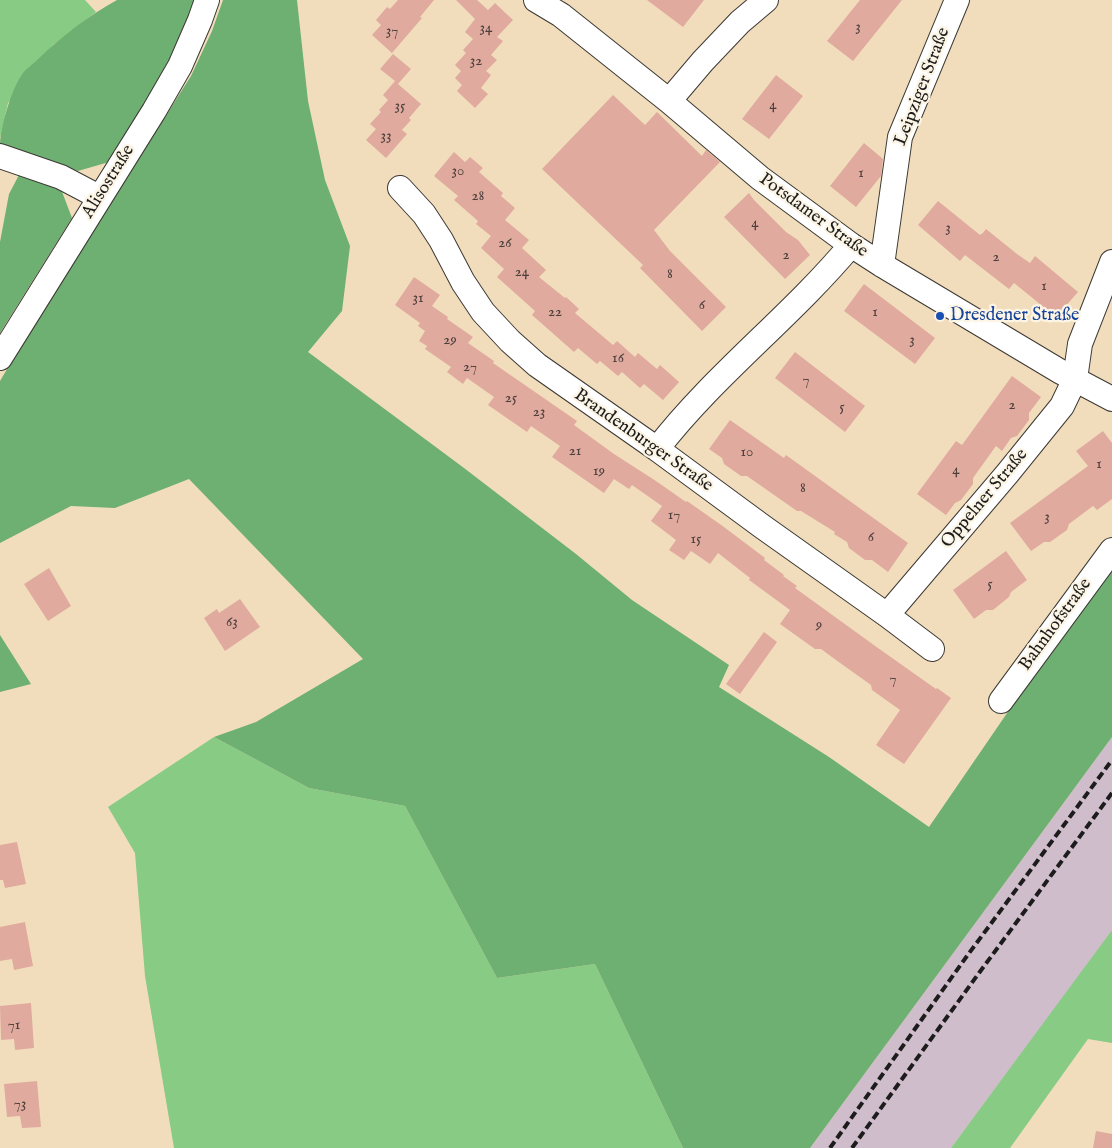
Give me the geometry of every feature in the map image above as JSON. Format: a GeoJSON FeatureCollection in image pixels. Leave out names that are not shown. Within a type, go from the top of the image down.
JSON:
{"type":"FeatureCollection","features":[{"type":"Feature","properties":{"kind":"street","name":"Alisostraße"},"geometry":{"type":"LineString","coordinates":[[0,358],[154,111],[180,66],[208,0]]}},
{"type":"Feature","properties":{"kind":"street","name":"Potsdamer Straße"},"geometry":{"type":"LineString","coordinates":[[536,0],[561,16],[670,101],[760,178],[850,245],[1075,379],[1112,399]]}},
{"type":"Feature","properties":{"kind":"street"},"geometry":{"type":"LineString","coordinates":[[670,101],[740,22],[766,0]]}},
{"type":"Feature","properties":{"kind":"street","name":"Leipziger Straße"},"geometry":{"type":"LineString","coordinates":[[882,265],[900,137],[957,0]]}},
{"type":"Feature","properties":{"kind":"street"},"geometry":{"type":"LineString","coordinates":[[0,156],[61,177],[99,197]]}},
{"type":"Feature","properties":{"kind":"street","name":"Brandenburger Straße"},"geometry":{"type":"LineString","coordinates":[[400,188],[424,214],[441,240],[463,282],[483,312],[510,341],[537,365],[658,449],[932,649]]}},
{"type":"Feature","properties":{"kind":"street"},"geometry":{"type":"LineString","coordinates":[[658,449],[674,427],[832,268],[850,245]]}},
{"type":"Feature","properties":{"kind":"street","name":"Oppelner Straße"},"geometry":{"type":"LineString","coordinates":[[887,615],[1062,406],[1075,379],[1080,344],[1112,262]]}},
{"type":"Feature","properties":{"kind":"street","name":"Bahnhofstraße"},"geometry":{"type":"LineString","coordinates":[[1001,701],[1112,550]]}},
{"type":"Feature","properties":{"kind":"shaded area"},"geometry":{"type":"Polygon","coordinates":[[[1112,737],[1112,930],[1056,1007],[951,1148],[810,1148],[1112,737]]]}},
{"type":"Feature","properties":{"kind":"green space"},"geometry":{"type":"Polygon","coordinates":[[[0,0],[85,0],[96,12],[53,45],[8,103],[0,138],[0,0]]]}},
{"type":"Feature","properties":{"kind":"green space"},"geometry":{"type":"Polygon","coordinates":[[[117,0],[199,0],[171,64],[109,162],[78,171],[29,153],[0,146],[7,110],[22,74],[76,27],[117,0]]]}},
{"type":"Feature","properties":{"kind":"green space"},"geometry":{"type":"Polygon","coordinates":[[[223,0],[297,0],[308,101],[325,180],[350,246],[342,311],[308,352],[464,468],[576,554],[632,600],[729,665],[719,687],[829,757],[929,827],[1112,560],[1112,737],[810,1148],[683,1148],[595,964],[497,978],[405,806],[309,788],[214,737],[256,722],[363,659],[189,479],[115,508],[71,506],[0,543],[0,381],[45,305],[191,76],[212,31],[223,0]]]}},
{"type":"Feature","properties":{"kind":"green space"},"geometry":{"type":"Polygon","coordinates":[[[20,173],[61,189],[72,218],[0,333],[0,242],[9,194],[20,173]]]}},
{"type":"Feature","properties":{"kind":"green space"},"geometry":{"type":"Polygon","coordinates":[[[0,635],[31,684],[0,692],[0,635]]]}},
{"type":"Feature","properties":{"kind":"green space"},"geometry":{"type":"Polygon","coordinates":[[[214,737],[309,788],[405,806],[497,978],[595,964],[683,1148],[174,1148],[145,976],[135,853],[108,807],[214,737]]]}},
{"type":"Feature","properties":{"kind":"green space"},"geometry":{"type":"Polygon","coordinates":[[[1112,930],[1112,1043],[1088,1039],[1010,1148],[951,1148],[1112,930]]]}},
{"type":"Feature","properties":{"kind":"building"},"geometry":{"type":"Polygon","coordinates":[[[398,0],[434,0],[420,17],[422,18],[392,53],[372,35],[381,25],[376,20],[387,7],[390,9],[398,0]]]}},
{"type":"Feature","properties":{"kind":"building"},"geometry":{"type":"Polygon","coordinates":[[[456,0],[477,0],[488,10],[495,3],[513,20],[497,37],[503,41],[491,55],[497,60],[486,71],[491,75],[481,88],[488,94],[475,108],[457,91],[462,85],[455,78],[461,71],[455,65],[466,53],[463,50],[473,39],[465,32],[475,19],[456,0]]]}},
{"type":"Feature","properties":{"kind":"building"},"geometry":{"type":"Polygon","coordinates":[[[647,0],[704,0],[683,27],[647,0]]]}},
{"type":"Feature","properties":{"kind":"building"},"geometry":{"type":"Polygon","coordinates":[[[860,0],[902,0],[853,61],[827,41],[860,0]]]}},
{"type":"Feature","properties":{"kind":"building"},"geometry":{"type":"Polygon","coordinates":[[[393,54],[411,69],[398,84],[421,104],[402,130],[407,134],[386,158],[366,140],[376,129],[370,124],[381,112],[379,110],[388,100],[383,95],[395,81],[380,69],[393,54]]]}},
{"type":"Feature","properties":{"kind":"building"},"geometry":{"type":"Polygon","coordinates":[[[776,75],[803,96],[769,139],[742,119],[776,75]]]}},
{"type":"Feature","properties":{"kind":"building"},"geometry":{"type":"Polygon","coordinates":[[[613,95],[645,125],[657,112],[702,156],[706,150],[720,162],[654,230],[670,251],[726,307],[702,331],[640,268],[643,265],[542,169],[613,95]]]}},
{"type":"Feature","properties":{"kind":"building"},"geometry":{"type":"Polygon","coordinates":[[[864,143],[883,159],[881,176],[856,207],[830,186],[864,143]]]}},
{"type":"Feature","properties":{"kind":"building"},"geometry":{"type":"Polygon","coordinates":[[[454,152],[465,162],[470,157],[483,168],[479,172],[503,193],[501,196],[515,208],[505,220],[529,240],[522,248],[546,270],[539,277],[566,297],[579,309],[575,313],[613,345],[617,341],[635,357],[638,353],[657,369],[660,365],[679,382],[663,400],[644,384],[640,388],[622,372],[618,376],[600,361],[597,364],[578,348],[574,352],[532,315],[535,311],[497,277],[504,269],[481,248],[491,236],[476,224],[478,221],[454,200],[458,196],[434,176],[454,152]]]}},
{"type":"Feature","properties":{"kind":"building"},"geometry":{"type":"Polygon","coordinates":[[[749,193],[786,232],[798,240],[810,255],[785,279],[724,217],[749,193]]]}},
{"type":"Feature","properties":{"kind":"building"},"geometry":{"type":"Polygon","coordinates":[[[938,201],[980,235],[986,229],[1030,263],[1035,256],[1078,292],[1056,317],[1014,283],[1009,289],[965,255],[960,261],[918,225],[938,201]]]}},
{"type":"Feature","properties":{"kind":"building"},"geometry":{"type":"Polygon","coordinates":[[[414,277],[440,295],[432,306],[473,337],[468,343],[494,361],[493,363],[577,421],[574,425],[614,454],[724,527],[765,558],[764,560],[797,586],[795,588],[951,698],[904,764],[876,745],[900,710],[872,690],[871,685],[821,649],[815,649],[780,624],[790,610],[749,580],[750,578],[718,553],[710,564],[691,551],[684,560],[669,550],[676,540],[651,521],[662,506],[632,485],[629,489],[614,479],[604,493],[552,457],[560,446],[531,426],[527,432],[488,405],[494,397],[467,378],[463,384],[447,372],[451,367],[425,349],[427,346],[419,341],[425,331],[418,326],[420,323],[395,305],[414,277]]]}},
{"type":"Feature","properties":{"kind":"building"},"geometry":{"type":"Polygon","coordinates":[[[864,284],[935,338],[915,364],[844,311],[864,284]]]}},
{"type":"Feature","properties":{"kind":"building"},"geometry":{"type":"Polygon","coordinates":[[[795,352],[865,406],[845,432],[775,378],[795,352]]]}},
{"type":"Feature","properties":{"kind":"building"},"geometry":{"type":"Polygon","coordinates":[[[1012,376],[1041,397],[1029,413],[1029,420],[1017,436],[1011,438],[1002,451],[996,446],[973,478],[973,484],[946,515],[917,494],[956,441],[962,445],[1012,376]]]}},
{"type":"Feature","properties":{"kind":"building"},"geometry":{"type":"Polygon","coordinates":[[[730,420],[784,458],[786,455],[908,543],[888,572],[872,560],[865,560],[849,548],[847,542],[834,534],[835,532],[801,511],[797,511],[747,476],[741,476],[724,464],[722,458],[709,449],[730,420]]]}},
{"type":"Feature","properties":{"kind":"building"},"geometry":{"type":"Polygon","coordinates":[[[1103,431],[1112,443],[1112,499],[1097,510],[1093,506],[1069,524],[1067,530],[1050,542],[1044,542],[1031,551],[1010,523],[1088,466],[1076,451],[1103,431]]]}},
{"type":"Feature","properties":{"kind":"building"},"geometry":{"type":"Polygon","coordinates":[[[1006,551],[1027,580],[1011,592],[1009,597],[993,610],[986,610],[974,619],[953,590],[1006,551]]]}},
{"type":"Feature","properties":{"kind":"building"},"geometry":{"type":"Polygon","coordinates":[[[49,568],[71,606],[48,621],[24,584],[49,568]]]}},
{"type":"Feature","properties":{"kind":"building"},"geometry":{"type":"Polygon","coordinates":[[[240,599],[260,627],[225,651],[204,618],[217,609],[219,613],[240,599]]]}},
{"type":"Feature","properties":{"kind":"building"},"geometry":{"type":"Polygon","coordinates":[[[764,632],[777,642],[740,694],[726,684],[764,632]]]}},
{"type":"Feature","properties":{"kind":"building"},"geometry":{"type":"Polygon","coordinates":[[[17,842],[26,884],[5,888],[3,880],[0,880],[0,845],[17,842]]]}},
{"type":"Feature","properties":{"kind":"building"},"geometry":{"type":"Polygon","coordinates":[[[25,922],[33,966],[14,970],[12,959],[0,961],[0,927],[25,922]]]}},
{"type":"Feature","properties":{"kind":"building"},"geometry":{"type":"Polygon","coordinates":[[[31,1003],[34,1048],[15,1050],[14,1039],[1,1040],[0,1006],[31,1003]]]}},
{"type":"Feature","properties":{"kind":"building"},"geometry":{"type":"Polygon","coordinates":[[[37,1081],[41,1127],[22,1128],[20,1116],[7,1117],[4,1084],[37,1081]]]}},
{"type":"Feature","properties":{"kind":"building"},"geometry":{"type":"Polygon","coordinates":[[[1096,1131],[1112,1134],[1112,1148],[1093,1148],[1096,1131]]]}},
{"type":"Feature","properties":{"kind":"railway"},"geometry":{"type":"LineString","coordinates":[[830,1148],[967,956],[1112,760]]}},
{"type":"Feature","properties":{"kind":"railway"},"geometry":{"type":"LineString","coordinates":[[852,1148],[1112,793]]}},
{"type":"Feature","properties":{"kind":"place","name":"Dresdener Straße"},"geometry":{"type":"Point","coordinates":[940,316]}}]}
